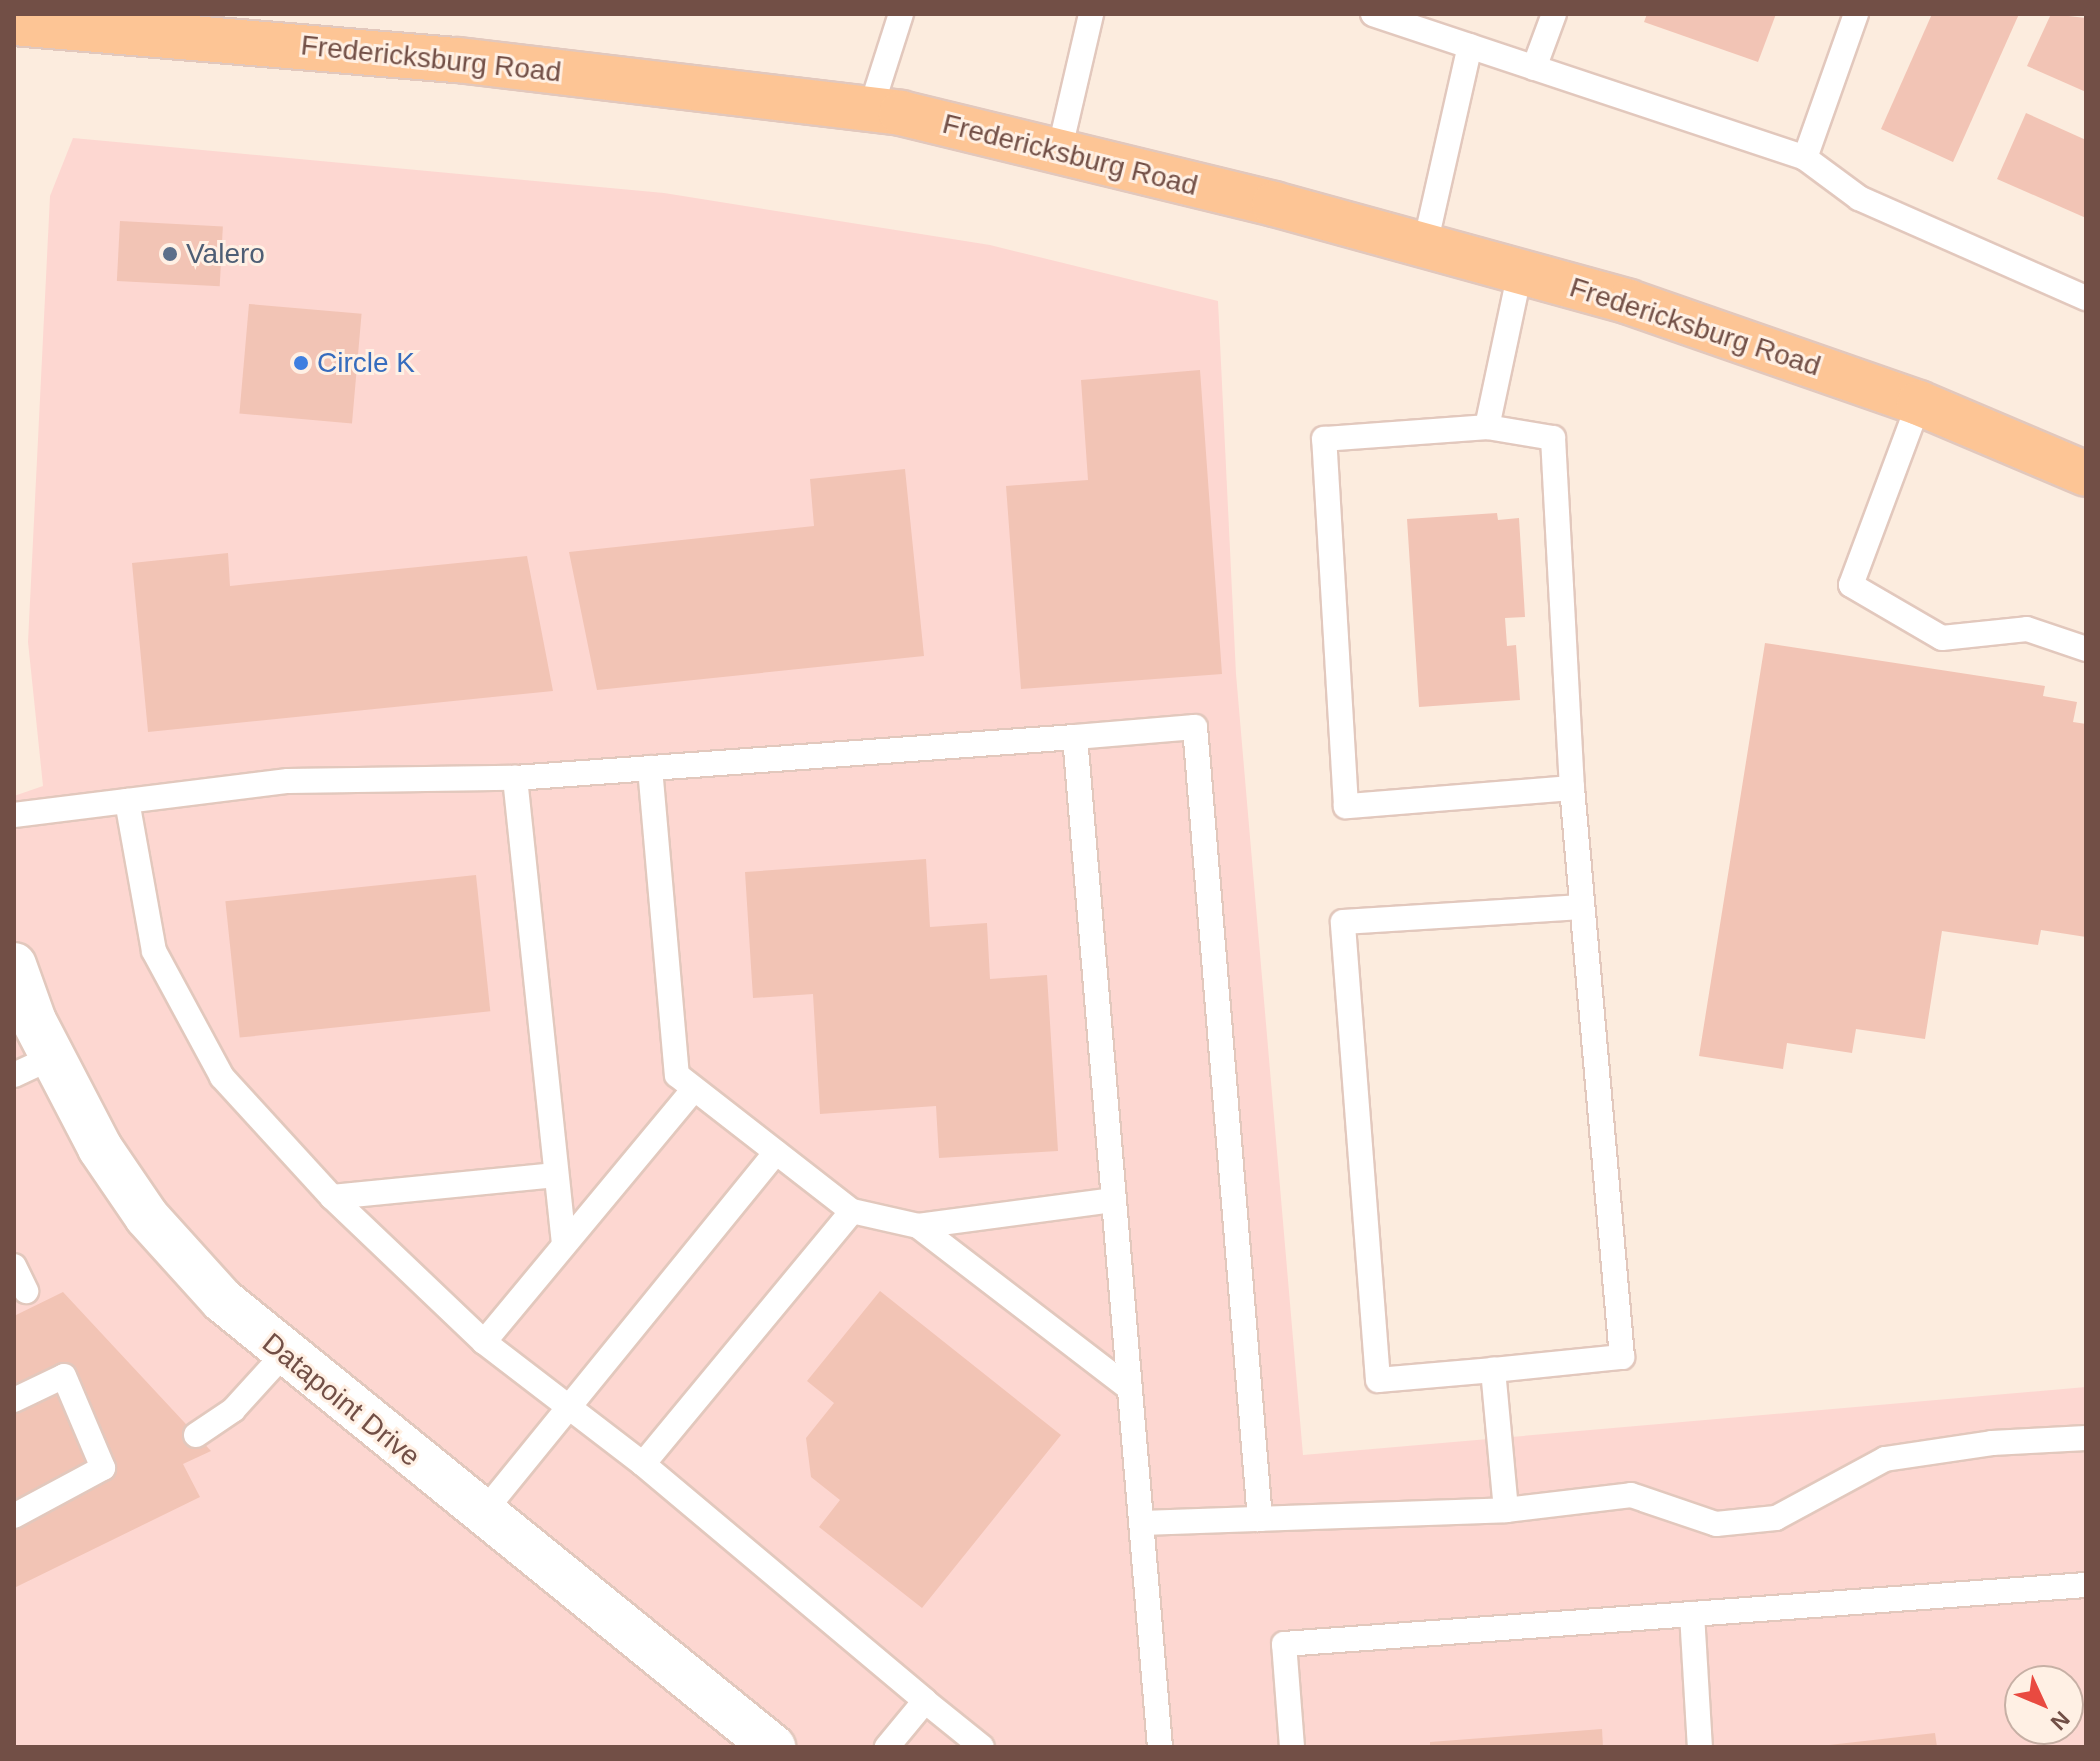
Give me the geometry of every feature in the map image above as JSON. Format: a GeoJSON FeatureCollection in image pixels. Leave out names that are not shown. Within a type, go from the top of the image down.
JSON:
{"type":"FeatureCollection","features":[{"type":"Feature","properties":{"kind":"main road","name":"Fredericksburg Road"},"geometry":{"type":"LineString","coordinates":[[14,23],[458,60],[901,113],[1425,245],[1629,302],[1919,403],[2086,474]]}},
{"type":"Feature","properties":{"kind":"street","name":"Datapoint Drive"},"geometry":{"type":"LineString","coordinates":[[14,965],[53,1057],[100,1148],[147,1217],[222,1300],[283,1355],[773,1747]]}},
{"type":"Feature","properties":{"kind":"lane"},"geometry":{"type":"LineString","coordinates":[[870,111],[901,14]]}},
{"type":"Feature","properties":{"kind":"lane"},"geometry":{"type":"LineString","coordinates":[[1059,152],[1091,14]]}},
{"type":"Feature","properties":{"kind":"lane"},"geometry":{"type":"LineString","coordinates":[[1373,14],[1805,158],[1859,198],[2086,298]]}},
{"type":"Feature","properties":{"kind":"lane"},"geometry":{"type":"LineString","coordinates":[[1534,68],[1554,14]]}},
{"type":"Feature","properties":{"kind":"lane"},"geometry":{"type":"LineString","coordinates":[[1805,158],[1856,14]]}},
{"type":"Feature","properties":{"kind":"lane"},"geometry":{"type":"LineString","coordinates":[[1425,245],[1470,46]]}},
{"type":"Feature","properties":{"kind":"lane"},"geometry":{"type":"LineString","coordinates":[[1487,427],[1520,272]]}},
{"type":"Feature","properties":{"kind":"lane"},"geometry":{"type":"LineString","coordinates":[[1919,403],[1851,585],[1942,638],[2027,629],[2086,649]]}},
{"type":"Feature","properties":{"kind":"lane"},"geometry":{"type":"LineString","coordinates":[[1572,788],[1346,806],[1324,439],[1487,427],[1553,438],[1572,788],[1622,1357],[1378,1380],[1343,922],[1582,907]]}},
{"type":"Feature","properties":{"kind":"lane"},"geometry":{"type":"LineString","coordinates":[[14,815],[288,781],[515,778],[1195,727],[1260,1519]]}},
{"type":"Feature","properties":{"kind":"lane"},"geometry":{"type":"LineString","coordinates":[[1075,737],[1160,1747]]}},
{"type":"Feature","properties":{"kind":"lane"},"geometry":{"type":"LineString","coordinates":[[650,768],[677,1075],[852,1211],[918,1226],[1112,1200]]}},
{"type":"Feature","properties":{"kind":"lane"},"geometry":{"type":"LineString","coordinates":[[515,778],[564,1244]]}},
{"type":"Feature","properties":{"kind":"lane"},"geometry":{"type":"LineString","coordinates":[[127,801],[154,951],[222,1077],[332,1197],[484,1342],[643,1464],[982,1747]]}},
{"type":"Feature","properties":{"kind":"lane"},"geometry":{"type":"LineString","coordinates":[[14,1075],[53,1057]]}},
{"type":"Feature","properties":{"kind":"lane"},"geometry":{"type":"LineString","coordinates":[[484,1342],[694,1089]]}},
{"type":"Feature","properties":{"kind":"lane"},"geometry":{"type":"LineString","coordinates":[[482,1514],[776,1152]]}},
{"type":"Feature","properties":{"kind":"lane"},"geometry":{"type":"LineString","coordinates":[[332,1197],[556,1175]]}},
{"type":"Feature","properties":{"kind":"lane"},"geometry":{"type":"LineString","coordinates":[[643,1464],[852,1211]]}},
{"type":"Feature","properties":{"kind":"lane"},"geometry":{"type":"LineString","coordinates":[[918,1226],[1129,1388]]}},
{"type":"Feature","properties":{"kind":"lane"},"geometry":{"type":"LineString","coordinates":[[14,1266],[26,1291]]}},
{"type":"Feature","properties":{"kind":"lane"},"geometry":{"type":"LineString","coordinates":[[196,1435],[233,1410],[283,1355]]}},
{"type":"Feature","properties":{"kind":"lane"},"geometry":{"type":"LineString","coordinates":[[1493,1370],[1506,1510]]}},
{"type":"Feature","properties":{"kind":"lane"},"geometry":{"type":"LineString","coordinates":[[14,1400],[64,1376],[103,1468],[14,1516]]}},
{"type":"Feature","properties":{"kind":"lane"},"geometry":{"type":"LineString","coordinates":[[1142,1523],[1506,1510],[1631,1495],[1716,1524],[1776,1518],[1885,1459],[1992,1443],[2086,1438]]}},
{"type":"Feature","properties":{"kind":"lane"},"geometry":{"type":"LineString","coordinates":[[1292,1747],[1284,1644],[2086,1585]]}},
{"type":"Feature","properties":{"kind":"lane"},"geometry":{"type":"LineString","coordinates":[[1692,1614],[1700,1747]]}},
{"type":"Feature","properties":{"kind":"lane"},"geometry":{"type":"LineString","coordinates":[[887,1747],[925,1701]]}},
{"type":"Feature","properties":{"kind":"shaded area"},"geometry":{"type":"Polygon","coordinates":[[[73,138],[664,193],[990,245],[1218,301],[1236,674],[1303,1455],[2086,1387],[2086,1747],[14,1747],[14,796],[43,786],[28,642],[50,196],[73,138]]]}},
{"type":"Feature","properties":{"kind":"building"},"geometry":{"type":"Polygon","coordinates":[[[1647,14],[1776,14],[1758,62],[1644,22],[1647,14]]]}},
{"type":"Feature","properties":{"kind":"building"},"geometry":{"type":"Polygon","coordinates":[[[1932,14],[2019,14],[1953,162],[1881,129],[1932,14]]]}},
{"type":"Feature","properties":{"kind":"building"},"geometry":{"type":"Polygon","coordinates":[[[2051,14],[2086,18],[2086,92],[2027,66],[2051,14]]]}},
{"type":"Feature","properties":{"kind":"building"},"geometry":{"type":"Polygon","coordinates":[[[2026,113],[2086,140],[2086,218],[1997,179],[2026,113]]]}},
{"type":"Feature","properties":{"kind":"building","name":"Valero"},"geometry":{"type":"Polygon","coordinates":[[[120,221],[223,226],[220,286],[117,281],[120,221]]]}},
{"type":"Feature","properties":{"kind":"building","name":"Circle K"},"geometry":{"type":"Polygon","coordinates":[[[249,304],[362,314],[352,423],[239,414],[249,304]]]}},
{"type":"Feature","properties":{"kind":"building"},"geometry":{"type":"Polygon","coordinates":[[[1200,370],[1222,674],[1021,689],[1006,486],[1088,480],[1081,380],[1200,370]]]}},
{"type":"Feature","properties":{"kind":"building"},"geometry":{"type":"Polygon","coordinates":[[[905,469],[924,656],[597,690],[569,552],[814,526],[810,479],[905,469]]]}},
{"type":"Feature","properties":{"kind":"building"},"geometry":{"type":"Polygon","coordinates":[[[1497,513],[1498,520],[1519,518],[1525,617],[1505,618],[1507,646],[1516,645],[1520,700],[1419,707],[1407,519],[1497,513]]]}},
{"type":"Feature","properties":{"kind":"building"},"geometry":{"type":"Polygon","coordinates":[[[228,553],[230,586],[527,556],[553,691],[148,732],[132,563],[228,553]]]}},
{"type":"Feature","properties":{"kind":"building"},"geometry":{"type":"Polygon","coordinates":[[[1765,643],[2045,686],[2043,696],[2077,702],[2073,722],[2086,724],[2086,937],[2041,930],[2038,945],[1942,931],[1925,1039],[1856,1029],[1852,1053],[1787,1043],[1783,1069],[1699,1056],[1765,643]]]}},
{"type":"Feature","properties":{"kind":"building"},"geometry":{"type":"Polygon","coordinates":[[[926,859],[930,927],[987,923],[990,979],[1047,975],[1058,1151],[939,1158],[936,1106],[820,1114],[813,994],[753,998],[745,872],[926,859]]]}},
{"type":"Feature","properties":{"kind":"building"},"geometry":{"type":"Polygon","coordinates":[[[476,875],[490,1011],[240,1038],[225,901],[476,875]]]}},
{"type":"Feature","properties":{"kind":"building"},"geometry":{"type":"Polygon","coordinates":[[[880,1291],[1061,1435],[922,1608],[819,1527],[840,1500],[811,1477],[806,1438],[834,1403],[807,1381],[880,1291]]]}},
{"type":"Feature","properties":{"kind":"building"},"geometry":{"type":"Polygon","coordinates":[[[63,1292],[211,1451],[183,1464],[200,1497],[14,1588],[14,1316],[63,1292]]]}},
{"type":"Feature","properties":{"kind":"building"},"geometry":{"type":"Polygon","coordinates":[[[1602,1729],[1603,1747],[1430,1747],[1430,1742],[1602,1729]]]}},
{"type":"Feature","properties":{"kind":"building"},"geometry":{"type":"Polygon","coordinates":[[[1935,1733],[1937,1747],[1829,1747],[1829,1745],[1935,1733]]]}},
{"type":"Feature","properties":{"kind":"place","name":"Valero"},"geometry":{"type":"Point","coordinates":[170,254]}},
{"type":"Feature","properties":{"kind":"place","name":"Circle K"},"geometry":{"type":"Point","coordinates":[301,363]}}]}
